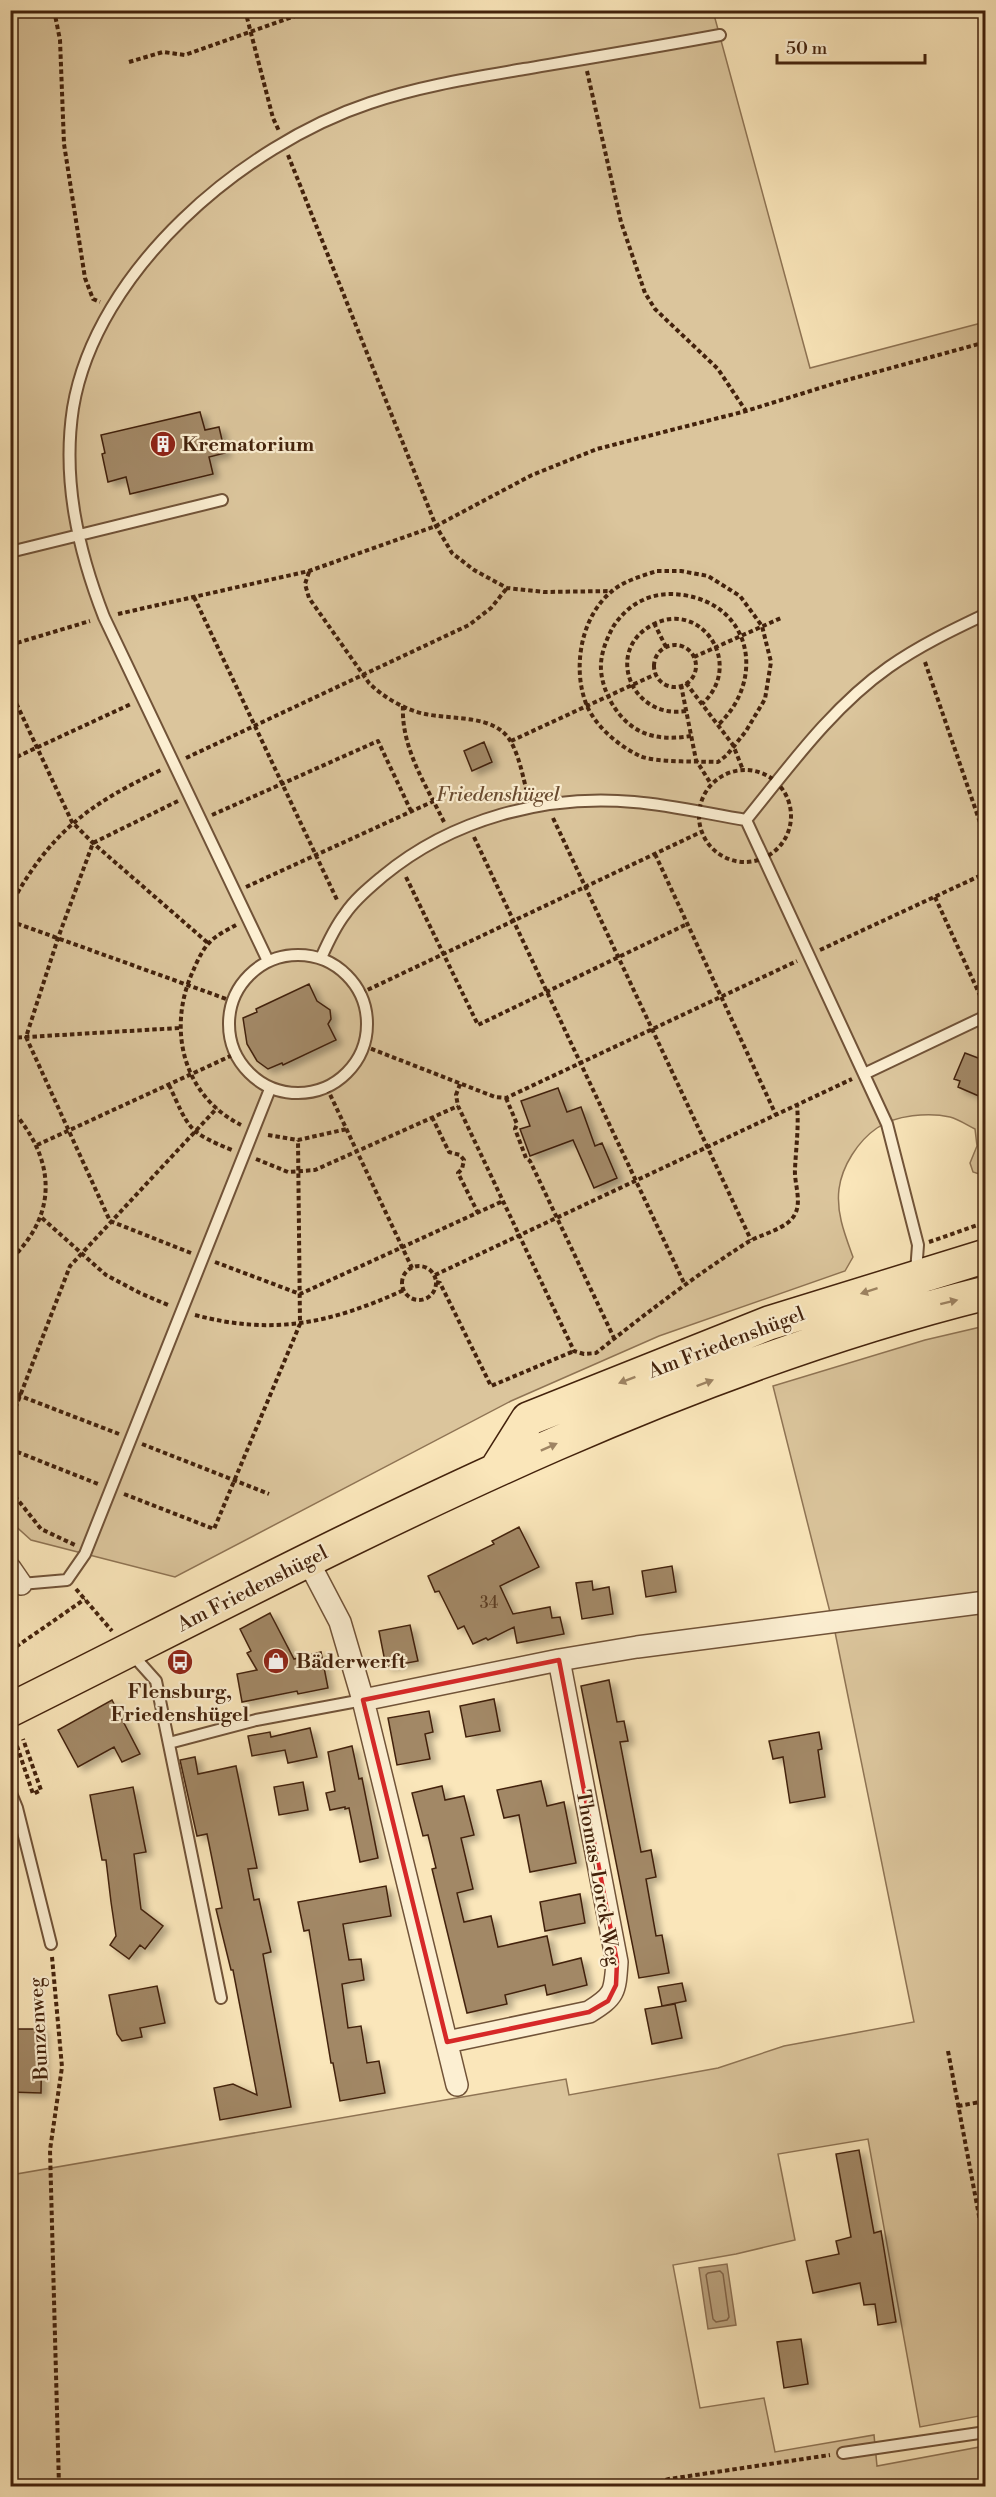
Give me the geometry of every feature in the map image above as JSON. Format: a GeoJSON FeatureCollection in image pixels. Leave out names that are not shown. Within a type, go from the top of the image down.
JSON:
{"type":"FeatureCollection","features":[{"type":"Feature","properties":{"kind":"main road","name":"Am Friedenshügel"},"geometry":{"type":"LineString","coordinates":[[10,1710],[307,1559],[495,1470],[630,1412],[766,1359],[915,1284],[986,1256]]}},
{"type":"Feature","properties":{"kind":"main road","name":"Am Friedenshügel"},"geometry":{"type":"LineString","coordinates":[[915,1284],[986,1293]]}},
{"type":"Feature","properties":{"kind":"street"},"geometry":{"type":"LineString","coordinates":[[307,1559],[340,1622],[363,1700],[457,2085]]}},
{"type":"Feature","properties":{"kind":"street"},"geometry":{"type":"LineString","coordinates":[[363,1700],[559,1660],[637,1647],[986,1602]]}},
{"type":"Feature","properties":{"kind":"street","name":"Thomas-Lorck-Weg"},"geometry":{"type":"LineString","coordinates":[[447,2042],[589,2012],[608,2001],[616,1984],[617,1962],[559,1660]]}},
{"type":"Feature","properties":{"kind":"lane"},"geometry":{"type":"LineString","coordinates":[[267,961],[104,617],[87,574],[70,489],[69,454],[73,407],[88,355],[112,307],[130,280],[187,214],[252,161],[319,122],[369,103],[425,86],[720,35]]}},
{"type":"Feature","properties":{"kind":"lane"},"geometry":{"type":"LineString","coordinates":[[10,552],[222,500]]}},
{"type":"Feature","properties":{"kind":"lane"},"geometry":{"type":"LineString","coordinates":[[746,820],[826,724],[855,695],[888,668],[920,647],[986,615]]}},
{"type":"Feature","properties":{"kind":"lane"},"geometry":{"type":"LineString","coordinates":[[321,958],[345,912],[369,888],[399,863],[449,832],[468,825],[531,807],[578,801],[634,802],[746,820]]}},
{"type":"Feature","properties":{"kind":"lane"},"geometry":{"type":"LineString","coordinates":[[746,820],[887,1124],[915,1284]]}},
{"type":"Feature","properties":{"kind":"lane"},"geometry":{"type":"LineString","coordinates":[[294,954],[321,958],[345,971],[361,993],[368,1019],[364,1046],[351,1070],[327,1088],[303,1094],[270,1089],[252,1076],[235,1054],[228,1028],[232,1001],[246,977],[267,961],[294,954]]}},
{"type":"Feature","properties":{"kind":"lane"},"geometry":{"type":"LineString","coordinates":[[864,1074],[986,1016]]}},
{"type":"Feature","properties":{"kind":"lane"},"geometry":{"type":"LineString","coordinates":[[16,1576],[67,1580],[87,1549],[270,1089]]}},
{"type":"Feature","properties":{"kind":"lane"},"geometry":{"type":"LineString","coordinates":[[129,1651],[156,1681],[220,1998]]}},
{"type":"Feature","properties":{"kind":"lane"},"geometry":{"type":"LineString","coordinates":[[169,1743],[256,1720],[363,1700]]}},
{"type":"Feature","properties":{"kind":"lane"},"geometry":{"type":"LineString","coordinates":[[10,1791],[17,1808],[51,1944]]}},
{"type":"Feature","properties":{"kind":"lane"},"geometry":{"type":"LineString","coordinates":[[843,2453],[986,2432]]}},
{"type":"Feature","properties":{"kind":"path"},"geometry":{"type":"LineString","coordinates":[[54,10],[60,40],[64,144],[85,278],[93,299],[112,307]]}},
{"type":"Feature","properties":{"kind":"path"},"geometry":{"type":"LineString","coordinates":[[246,10],[273,118],[436,526],[452,553],[474,570],[507,588],[544,592],[612,591],[657,571],[681,571],[708,576],[740,596],[762,626],[771,662],[765,699],[746,731],[727,755],[718,762],[642,757],[610,737],[588,707],[579,671],[585,634],[594,612],[612,591]]}},
{"type":"Feature","properties":{"kind":"path"},"geometry":{"type":"LineString","coordinates":[[129,62],[163,52],[185,55],[312,10]]}},
{"type":"Feature","properties":{"kind":"path"},"geometry":{"type":"LineString","coordinates":[[584,59],[621,222],[645,292],[655,309],[718,369],[746,411]]}},
{"type":"Feature","properties":{"kind":"path"},"geometry":{"type":"LineString","coordinates":[[10,645],[104,617],[309,572],[436,526],[532,475],[597,449],[746,411],[836,383],[986,342]]}},
{"type":"Feature","properties":{"kind":"path"},"geometry":{"type":"LineString","coordinates":[[309,572],[305,584],[309,598],[362,676],[379,693],[424,714],[494,726],[511,741],[531,807]]}},
{"type":"Feature","properties":{"kind":"path"},"geometry":{"type":"LineString","coordinates":[[10,906],[42,854],[72,822],[117,791],[469,625],[491,608],[507,588]]}},
{"type":"Feature","properties":{"kind":"path"},"geometry":{"type":"LineString","coordinates":[[691,736],[676,739],[649,735],[625,721],[608,697],[601,670],[605,641],[620,617],[643,600],[671,593],[699,597],[724,612],[741,635],[748,663],[743,691],[728,716],[718,725]]}},
{"type":"Feature","properties":{"kind":"path"},"geometry":{"type":"LineString","coordinates":[[194,597],[314,855],[335,898],[345,912]]}},
{"type":"Feature","properties":{"kind":"path"},"geometry":{"type":"LineString","coordinates":[[694,657],[781,618]]}},
{"type":"Feature","properties":{"kind":"path"},"geometry":{"type":"LineString","coordinates":[[686,711],[676,713],[658,710],[642,701],[632,686],[627,668],[630,650],[639,634],[654,623],[672,619],[690,622],[706,631],[716,646],[721,664],[718,682],[702,704]]}},
{"type":"Feature","properties":{"kind":"path"},"geometry":{"type":"LineString","coordinates":[[654,623],[666,647]]}},
{"type":"Feature","properties":{"kind":"path"},"geometry":{"type":"LineString","coordinates":[[682,646],[694,657],[694,673],[686,683],[668,685],[656,674],[655,658],[666,647],[682,646]]}},
{"type":"Feature","properties":{"kind":"path"},"geometry":{"type":"LineString","coordinates":[[920,647],[986,840]]}},
{"type":"Feature","properties":{"kind":"path"},"geometry":{"type":"LineString","coordinates":[[511,741],[656,674]]}},
{"type":"Feature","properties":{"kind":"path"},"geometry":{"type":"LineString","coordinates":[[686,683],[733,745],[743,770]]}},
{"type":"Feature","properties":{"kind":"path"},"geometry":{"type":"LineString","coordinates":[[681,685],[696,760],[711,784]]}},
{"type":"Feature","properties":{"kind":"path"},"geometry":{"type":"LineString","coordinates":[[10,690],[72,822],[208,943]]}},
{"type":"Feature","properties":{"kind":"path"},"geometry":{"type":"LineString","coordinates":[[10,760],[142,698]]}},
{"type":"Feature","properties":{"kind":"path"},"geometry":{"type":"LineString","coordinates":[[403,706],[402,721],[406,744],[449,832]]}},
{"type":"Feature","properties":{"kind":"path"},"geometry":{"type":"LineString","coordinates":[[201,820],[378,741],[411,811]]}},
{"type":"Feature","properties":{"kind":"path"},"geometry":{"type":"LineString","coordinates":[[189,796],[93,843],[58,938],[26,1037],[110,1221],[300,1294],[503,1200]]}},
{"type":"Feature","properties":{"kind":"path"},"geometry":{"type":"LineString","coordinates":[[235,892],[434,801]]}},
{"type":"Feature","properties":{"kind":"path"},"geometry":{"type":"LineString","coordinates":[[546,804],[751,1240]]}},
{"type":"Feature","properties":{"kind":"path"},"geometry":{"type":"LineString","coordinates":[[468,825],[685,1285]]}},
{"type":"Feature","properties":{"kind":"path"},"geometry":{"type":"LineString","coordinates":[[361,993],[701,832]]}},
{"type":"Feature","properties":{"kind":"path"},"geometry":{"type":"LineString","coordinates":[[655,854],[776,1115]]}},
{"type":"Feature","properties":{"kind":"path"},"geometry":{"type":"LineString","coordinates":[[399,863],[478,1025],[687,924]]}},
{"type":"Feature","properties":{"kind":"path"},"geometry":{"type":"LineString","coordinates":[[364,1046],[495,1097],[506,1098],[986,873]]}},
{"type":"Feature","properties":{"kind":"path"},"geometry":{"type":"LineString","coordinates":[[935,897],[986,1007]]}},
{"type":"Feature","properties":{"kind":"path"},"geometry":{"type":"LineString","coordinates":[[248,919],[208,943],[186,985],[179,1028],[182,1050],[191,1074],[202,1092],[217,1108],[233,1121],[254,1131],[298,1140],[347,1129]]}},
{"type":"Feature","properties":{"kind":"path"},"geometry":{"type":"LineString","coordinates":[[10,921],[232,1001]]}},
{"type":"Feature","properties":{"kind":"path"},"geometry":{"type":"LineString","coordinates":[[10,1038],[179,1028]]}},
{"type":"Feature","properties":{"kind":"path"},"geometry":{"type":"LineString","coordinates":[[37,1145],[235,1054]]}},
{"type":"Feature","properties":{"kind":"path"},"geometry":{"type":"LineString","coordinates":[[435,1275],[864,1074]]}},
{"type":"Feature","properties":{"kind":"path"},"geometry":{"type":"LineString","coordinates":[[460,1084],[456,1095],[458,1106],[574,1352]]}},
{"type":"Feature","properties":{"kind":"path"},"geometry":{"type":"LineString","coordinates":[[169,1085],[184,1119],[194,1132],[204,1139],[288,1172],[298,1173],[315,1170],[458,1106]]}},
{"type":"Feature","properties":{"kind":"path"},"geometry":{"type":"LineString","coordinates":[[327,1088],[412,1268]]}},
{"type":"Feature","properties":{"kind":"path"},"geometry":{"type":"LineString","coordinates":[[506,1098],[517,1124],[515,1130],[526,1158],[530,1161],[615,1338]]}},
{"type":"Feature","properties":{"kind":"path"},"geometry":{"type":"LineString","coordinates":[[436,1282],[440,1283],[491,1386],[574,1352],[596,1353],[685,1285],[751,1240],[795,1216],[798,1204],[795,1171],[799,1134],[797,1105]]}},
{"type":"Feature","properties":{"kind":"path"},"geometry":{"type":"LineString","coordinates":[[10,1108],[37,1145],[45,1190],[42,1218],[26,1245],[10,1260]]}},
{"type":"Feature","properties":{"kind":"path"},"geometry":{"type":"LineString","coordinates":[[10,1422],[70,1266],[217,1108]]}},
{"type":"Feature","properties":{"kind":"path"},"geometry":{"type":"LineString","coordinates":[[432,1117],[448,1152],[460,1155],[464,1160],[462,1169],[458,1173],[478,1213]]}},
{"type":"Feature","properties":{"kind":"path"},"geometry":{"type":"LineString","coordinates":[[10,1449],[214,1530],[300,1324],[298,1140]]}},
{"type":"Feature","properties":{"kind":"path"},"geometry":{"type":"LineString","coordinates":[[986,1189],[986,1196]]}},
{"type":"Feature","properties":{"kind":"path"},"geometry":{"type":"LineString","coordinates":[[42,1218],[106,1275],[131,1289],[182,1311],[227,1323],[271,1326],[300,1324],[370,1306],[404,1290]]}},
{"type":"Feature","properties":{"kind":"path"},"geometry":{"type":"LineString","coordinates":[[915,1284],[986,1222]]}},
{"type":"Feature","properties":{"kind":"path"},"geometry":{"type":"LineString","coordinates":[[425,1267],[435,1275],[436,1282],[432,1294],[420,1300],[414,1299],[404,1290],[404,1277],[412,1268],[425,1267]]}},
{"type":"Feature","properties":{"kind":"path"},"geometry":{"type":"LineString","coordinates":[[10,1490],[40,1529],[87,1549]]}},
{"type":"Feature","properties":{"kind":"path"},"geometry":{"type":"LineString","coordinates":[[67,1580],[129,1651]]}},
{"type":"Feature","properties":{"kind":"path"},"geometry":{"type":"LineString","coordinates":[[10,1651],[85,1599]]}},
{"type":"Feature","properties":{"kind":"path"},"geometry":{"type":"LineString","coordinates":[[17,1746],[33,1794],[41,1790],[23,1739]]}},
{"type":"Feature","properties":{"kind":"path","name":"Bunzenweg"},"geometry":{"type":"LineString","coordinates":[[51,1944],[62,2067],[50,2150],[59,2487]]}},
{"type":"Feature","properties":{"kind":"path"},"geometry":{"type":"LineString","coordinates":[[948,2051],[986,2253]]}},
{"type":"Feature","properties":{"kind":"path"},"geometry":{"type":"LineString","coordinates":[[958,2106],[986,2101]]}},
{"type":"Feature","properties":{"kind":"path"},"geometry":{"type":"LineString","coordinates":[[644,2487],[669,2479],[843,2453]]}},
{"type":"Feature","properties":{"kind":"highlighted area"},"geometry":{"type":"Polygon","coordinates":[[[559,1660],[617,1962],[616,1985],[608,2001],[589,2012],[447,2042],[363,1700],[559,1660]]]}},
{"type":"Feature","properties":{"kind":"green space","name":"Friedenshügel"},"geometry":{"type":"Polygon","coordinates":[[[11,11],[713,11],[810,368],[985,322],[985,1176],[973,1172],[970,1163],[977,1146],[975,1129],[962,1122],[950,1117],[922,1115],[902,1117],[884,1124],[870,1133],[857,1147],[847,1163],[841,1180],[838,1198],[840,1215],[853,1257],[845,1271],[659,1336],[511,1401],[175,1577],[31,1540],[11,1522],[11,11]]]}},
{"type":"Feature","properties":{"kind":"green space"},"geometry":{"type":"Polygon","coordinates":[[[985,1326],[985,2415],[920,2427],[868,2139],[778,2154],[795,2240],[736,2254],[673,2265],[700,2408],[764,2398],[775,2452],[874,2435],[877,2466],[985,2446],[985,2486],[11,2486],[11,2175],[566,2079],[569,2095],[718,2068],[784,2046],[914,2022],[835,1632],[773,1386],[925,1340],[985,1326]]]}},
{"type":"Feature","properties":{"kind":"water"},"geometry":{"type":"Polygon","coordinates":[[[11,1153],[15,1178],[11,1204],[11,1153]]]}},
{"type":"Feature","properties":{"kind":"water"},"geometry":{"type":"Polygon","coordinates":[[[727,2264],[736,2325],[708,2329],[699,2268],[727,2264]]]}},
{"type":"Feature","properties":{"kind":"building","name":"Krematorium"},"geometry":{"type":"Polygon","coordinates":[[[200,412],[205,430],[219,427],[225,453],[209,457],[213,474],[130,494],[126,477],[108,482],[102,454],[105,453],[101,435],[200,412]]]}},
{"type":"Feature","properties":{"kind":"building"},"geometry":{"type":"Polygon","coordinates":[[[484,742],[492,762],[472,771],[464,751],[484,742]]]}},
{"type":"Feature","properties":{"kind":"building"},"geometry":{"type":"Polygon","coordinates":[[[309,984],[317,1001],[330,1010],[331,1019],[328,1024],[336,1040],[283,1065],[282,1063],[268,1069],[257,1061],[247,1044],[243,1018],[257,1012],[256,1009],[309,984]]]}},
{"type":"Feature","properties":{"kind":"building"},"geometry":{"type":"Polygon","coordinates":[[[965,1053],[986,1061],[986,1096],[981,1097],[958,1087],[960,1081],[954,1079],[965,1053]]]}},
{"type":"Feature","properties":{"kind":"building"},"geometry":{"type":"Polygon","coordinates":[[[558,1088],[567,1112],[581,1107],[595,1146],[602,1143],[617,1178],[594,1188],[573,1140],[530,1156],[520,1129],[530,1126],[521,1101],[558,1088]]]}},
{"type":"Feature","properties":{"kind":"building"},"geometry":{"type":"Polygon","coordinates":[[[519,1527],[539,1567],[500,1586],[513,1614],[550,1607],[552,1618],[560,1617],[564,1634],[517,1643],[514,1627],[488,1640],[486,1638],[473,1644],[464,1626],[458,1629],[439,1591],[435,1592],[428,1576],[494,1544],[492,1541],[519,1527]]]}},
{"type":"Feature","properties":{"kind":"building"},"geometry":{"type":"Polygon","coordinates":[[[672,1566],[676,1592],[646,1597],[642,1571],[672,1566]]]}},
{"type":"Feature","properties":{"kind":"building"},"geometry":{"type":"Polygon","coordinates":[[[592,1581],[593,1590],[609,1587],[613,1614],[582,1619],[576,1583],[592,1581]]]}},
{"type":"Feature","properties":{"kind":"building"},"geometry":{"type":"Polygon","coordinates":[[[270,1613],[294,1659],[321,1652],[328,1688],[298,1694],[297,1691],[242,1702],[237,1674],[257,1670],[247,1653],[251,1651],[240,1629],[270,1613]]]}},
{"type":"Feature","properties":{"kind":"building"},"geometry":{"type":"Polygon","coordinates":[[[410,1625],[418,1661],[386,1667],[379,1631],[410,1625]]]}},
{"type":"Feature","properties":{"kind":"building"},"geometry":{"type":"Polygon","coordinates":[[[609,1680],[617,1722],[624,1721],[628,1741],[620,1742],[641,1852],[651,1850],[656,1877],[646,1879],[656,1936],[662,1935],[669,1973],[639,1978],[581,1686],[609,1680]]]}},
{"type":"Feature","properties":{"kind":"building"},"geometry":{"type":"Polygon","coordinates":[[[494,1699],[500,1731],[466,1737],[460,1706],[494,1699]]]}},
{"type":"Feature","properties":{"kind":"building"},"geometry":{"type":"Polygon","coordinates":[[[112,1700],[140,1754],[122,1762],[114,1747],[78,1767],[58,1730],[112,1700]]]}},
{"type":"Feature","properties":{"kind":"building"},"geometry":{"type":"Polygon","coordinates":[[[429,1711],[433,1732],[425,1734],[430,1759],[397,1765],[388,1718],[429,1711]]]}},
{"type":"Feature","properties":{"kind":"building"},"geometry":{"type":"Polygon","coordinates":[[[310,1728],[317,1757],[288,1763],[285,1750],[252,1756],[248,1736],[270,1732],[271,1737],[310,1728]]]}},
{"type":"Feature","properties":{"kind":"building"},"geometry":{"type":"Polygon","coordinates":[[[819,1732],[822,1749],[818,1750],[825,1797],[790,1803],[783,1757],[773,1759],[769,1741],[819,1732]]]}},
{"type":"Feature","properties":{"kind":"building"},"geometry":{"type":"Polygon","coordinates":[[[352,1746],[359,1779],[362,1778],[378,1858],[360,1862],[349,1808],[330,1810],[326,1793],[335,1791],[328,1752],[352,1746]]]}},
{"type":"Feature","properties":{"kind":"building"},"geometry":{"type":"Polygon","coordinates":[[[195,1757],[198,1774],[236,1766],[257,1868],[248,1869],[254,1900],[259,1899],[271,1952],[263,1954],[291,2107],[220,2120],[214,2088],[233,2084],[257,2095],[233,1970],[231,1970],[216,1909],[222,1908],[207,1834],[197,1836],[180,1760],[195,1757]]]}},
{"type":"Feature","properties":{"kind":"building"},"geometry":{"type":"Polygon","coordinates":[[[541,1781],[547,1806],[564,1802],[576,1863],[530,1872],[519,1815],[504,1818],[497,1790],[541,1781]]]}},
{"type":"Feature","properties":{"kind":"building"},"geometry":{"type":"Polygon","coordinates":[[[303,1782],[308,1810],[279,1815],[274,1787],[303,1782]]]}},
{"type":"Feature","properties":{"kind":"building"},"geometry":{"type":"Polygon","coordinates":[[[442,1786],[445,1800],[464,1796],[474,1835],[461,1838],[473,1889],[457,1893],[464,1922],[491,1916],[498,1947],[547,1936],[553,1965],[581,1958],[587,1985],[547,1995],[545,1985],[505,1995],[507,2004],[467,2013],[432,1869],[436,1868],[428,1835],[423,1836],[412,1793],[442,1786]]]}},
{"type":"Feature","properties":{"kind":"building"},"geometry":{"type":"Polygon","coordinates":[[[133,1787],[146,1852],[134,1854],[141,1909],[163,1926],[145,1949],[140,1945],[129,1959],[110,1945],[116,1936],[106,1860],[102,1860],[90,1795],[133,1787]]]}},
{"type":"Feature","properties":{"kind":"building"},"geometry":{"type":"Polygon","coordinates":[[[386,1886],[391,1916],[343,1924],[349,1960],[361,1959],[364,1980],[342,1984],[348,2028],[361,2026],[367,2063],[379,2061],[385,2093],[340,2101],[333,2063],[331,2063],[309,1930],[304,1931],[298,1902],[386,1886]]]}},
{"type":"Feature","properties":{"kind":"building"},"geometry":{"type":"Polygon","coordinates":[[[580,1894],[585,1923],[545,1931],[540,1902],[580,1894]]]}},
{"type":"Feature","properties":{"kind":"building"},"geometry":{"type":"Polygon","coordinates":[[[682,1983],[686,2001],[662,2006],[658,1987],[682,1983]]]}},
{"type":"Feature","properties":{"kind":"building"},"geometry":{"type":"Polygon","coordinates":[[[157,1986],[165,2023],[140,2028],[142,2037],[122,2041],[117,2034],[109,1995],[157,1986]]]}},
{"type":"Feature","properties":{"kind":"building"},"geometry":{"type":"Polygon","coordinates":[[[675,2004],[682,2038],[652,2044],[645,2009],[675,2004]]]}},
{"type":"Feature","properties":{"kind":"building"},"geometry":{"type":"Polygon","coordinates":[[[10,2029],[42,2029],[41,2093],[10,2092],[10,2029]]]}},
{"type":"Feature","properties":{"kind":"building"},"geometry":{"type":"Polygon","coordinates":[[[859,2150],[874,2233],[881,2231],[896,2322],[878,2325],[875,2304],[864,2305],[860,2283],[813,2293],[806,2261],[839,2254],[836,2241],[851,2237],[836,2154],[859,2150]]]}},
{"type":"Feature","properties":{"kind":"building"},"geometry":{"type":"Polygon","coordinates":[[[801,2339],[808,2384],[784,2388],[777,2342],[801,2339]]]}},
{"type":"Feature","properties":{"kind":"place","name":"Krematorium"},"geometry":{"type":"Point","coordinates":[163,444]}},
{"type":"Feature","properties":{"kind":"place","name":"Bäderwerft"},"geometry":{"type":"Point","coordinates":[276,1661]}},
{"type":"Feature","properties":{"kind":"place","name":"Flensburg, Friedenshügel"},"geometry":{"type":"Point","coordinates":[180,1662]}}]}
